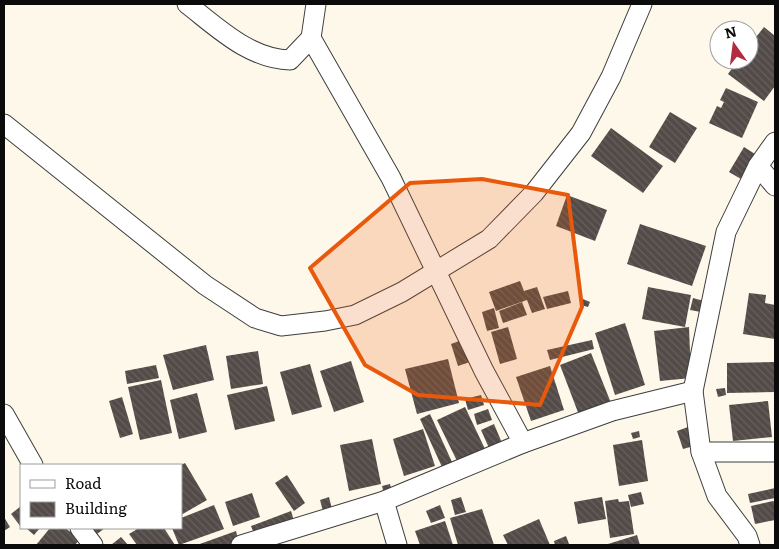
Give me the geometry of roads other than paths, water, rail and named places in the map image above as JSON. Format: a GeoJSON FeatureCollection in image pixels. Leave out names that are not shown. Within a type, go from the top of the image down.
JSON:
{"type":"FeatureCollection","features":[{"type":"Feature","properties":{"kind":"street"},"geometry":{"type":"LineString","coordinates":[[187,4],[245,47],[268,57],[290,60],[311,38],[316,4]]}},
{"type":"Feature","properties":{"kind":"street"},"geometry":{"type":"LineString","coordinates":[[4,124],[205,285],[254,318],[281,326],[355,315],[402,292],[488,239],[534,193],[581,133],[611,77],[642,4]]}},
{"type":"Feature","properties":{"kind":"street"},"geometry":{"type":"LineString","coordinates":[[311,38],[391,178],[484,372],[523,443]]}},
{"type":"Feature","properties":{"kind":"street"},"geometry":{"type":"LineString","coordinates":[[750,545],[747,536],[717,496],[701,452],[693,391],[726,232],[758,166],[775,142]]}},
{"type":"Feature","properties":{"kind":"street"},"geometry":{"type":"LineString","coordinates":[[758,166],[775,186]]}},
{"type":"Feature","properties":{"kind":"street"},"geometry":{"type":"LineString","coordinates":[[241,545],[384,501],[523,443],[612,411],[693,391]]}},
{"type":"Feature","properties":{"kind":"street"},"geometry":{"type":"LineString","coordinates":[[4,414],[32,464]]}},
{"type":"Feature","properties":{"kind":"street"},"geometry":{"type":"LineString","coordinates":[[701,452],[775,452]]}},
{"type":"Feature","properties":{"kind":"street"},"geometry":{"type":"LineString","coordinates":[[384,501],[397,545]]}},
{"type":"Feature","properties":{"kind":"street"},"geometry":{"type":"LineString","coordinates":[[81,529],[93,545]]}}]}
